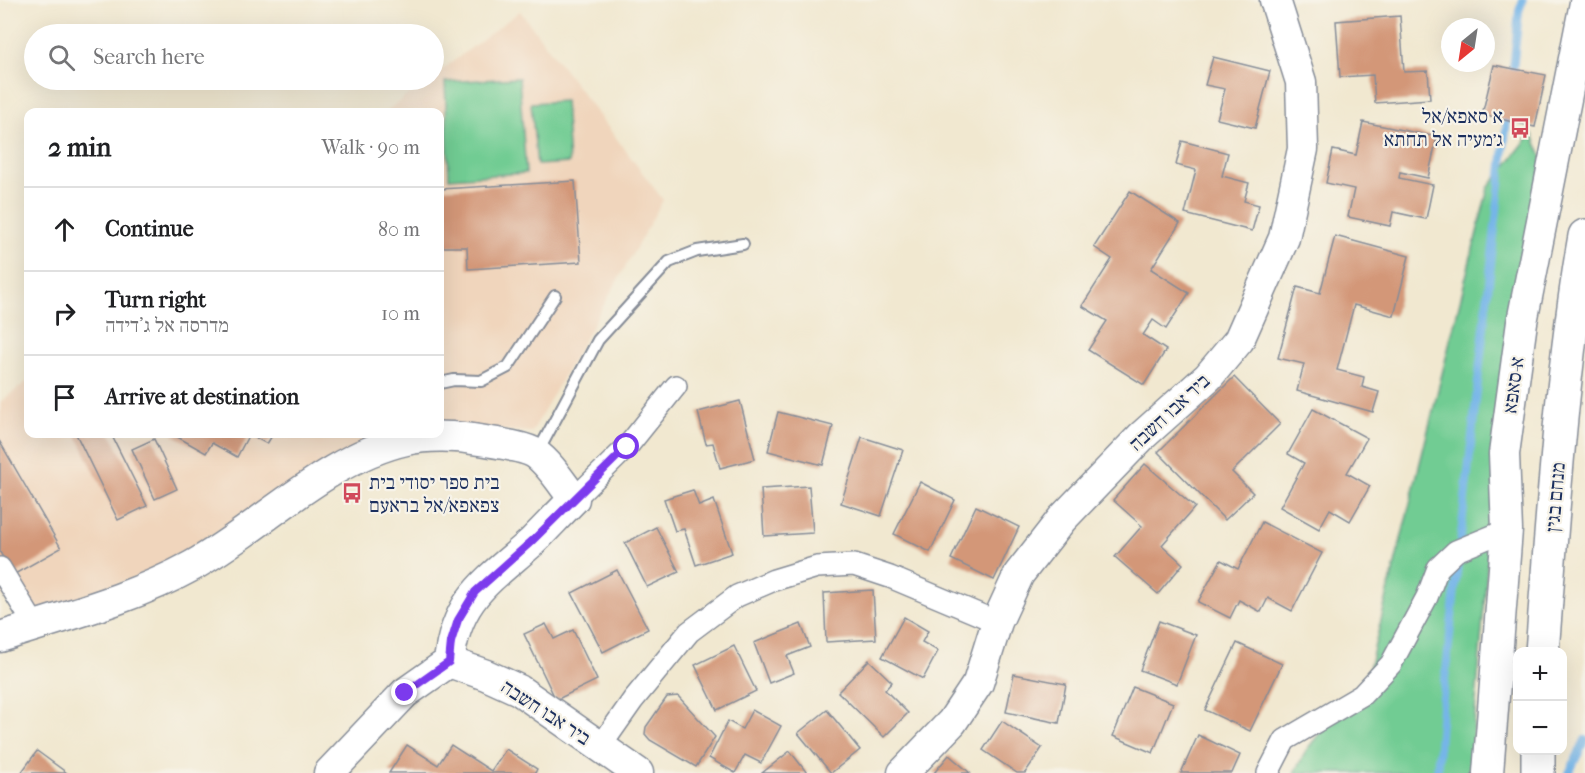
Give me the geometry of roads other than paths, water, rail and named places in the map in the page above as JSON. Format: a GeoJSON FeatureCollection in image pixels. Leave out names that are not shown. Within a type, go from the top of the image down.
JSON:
{"type":"FeatureCollection","features":[{"type":"Feature","properties":{"kind":"highway","name":"מנחם בגין"},"geometry":{"type":"LineString","coordinates":[[1542,647],[1563,408],[1576,285],[1585,236]]}},
{"type":"Feature","properties":{"kind":"highway"},"geometry":{"type":"LineString","coordinates":[[1538,755],[1538,773]]}},
{"type":"Feature","properties":{"kind":"street","name":"ביר אבו חשבה"},"geometry":{"type":"LineString","coordinates":[[903,773],[952,722],[978,683],[997,622],[1019,574],[1062,519],[1142,436],[1208,377],[1239,340],[1284,238],[1303,149],[1302,82],[1275,0]]}},
{"type":"Feature","properties":{"kind":"street","name":"א-סאפא"},"geometry":{"type":"LineString","coordinates":[[1488,773],[1507,530],[1504,454],[1522,322],[1585,3]]}},
{"type":"Feature","properties":{"kind":"street"},"geometry":{"type":"LineString","coordinates":[[329,773],[405,693],[449,662],[451,642],[458,620],[475,592],[532,541],[627,447],[676,386]]}},
{"type":"Feature","properties":{"kind":"street"},"geometry":{"type":"LineString","coordinates":[[444,437],[497,443],[536,454],[556,474],[574,499]]}},
{"type":"Feature","properties":{"kind":"street"},"geometry":{"type":"LineString","coordinates":[[0,637],[157,583],[192,566],[319,480],[356,458],[381,446],[418,438]]}},
{"type":"Feature","properties":{"kind":"street"},"geometry":{"type":"LineString","coordinates":[[1268,773],[1285,740],[1362,694],[1391,664],[1427,597],[1438,568],[1456,551],[1507,530]]}},
{"type":"Feature","properties":{"kind":"street"},"geometry":{"type":"LineString","coordinates":[[600,747],[633,700],[689,632],[737,596],[774,580],[817,567],[854,565],[890,577],[997,622]]}},
{"type":"Feature","properties":{"kind":"street"},"geometry":{"type":"LineString","coordinates":[[0,568],[35,626]]}},
{"type":"Feature","properties":{"kind":"street","name":"ביר אבו חשבה"},"geometry":{"type":"LineString","coordinates":[[449,662],[519,690],[639,773]]}},
{"type":"Feature","properties":{"kind":"lane"},"geometry":{"type":"LineString","coordinates":[[536,454],[598,340],[669,262],[697,251],[742,244]]}},
{"type":"Feature","properties":{"kind":"lane"},"geometry":{"type":"LineString","coordinates":[[444,382],[454,380],[481,381],[508,367],[555,296]]}},
{"type":"Feature","properties":{"kind":"waterway"},"geometry":{"type":"LineString","coordinates":[[1512,79],[1519,11],[1523,0]]}},
{"type":"Feature","properties":{"kind":"waterway"},"geometry":{"type":"LineString","coordinates":[[1437,773],[1442,707],[1508,111]]}},
{"type":"Feature","properties":{"kind":"waterway"},"geometry":{"type":"LineString","coordinates":[[1569,773],[1585,740]]}},
{"type":"Feature","properties":{"kind":"place","name":"א סאפא/אל ג׳מעיה אל תחתא"},"geometry":{"type":"Point","coordinates":[1520,128]}},
{"type":"Feature","properties":{"kind":"place","name":"בית ספר יסודי בית צפאפא/אל בראעם"},"geometry":{"type":"Point","coordinates":[352,493]}}]}
